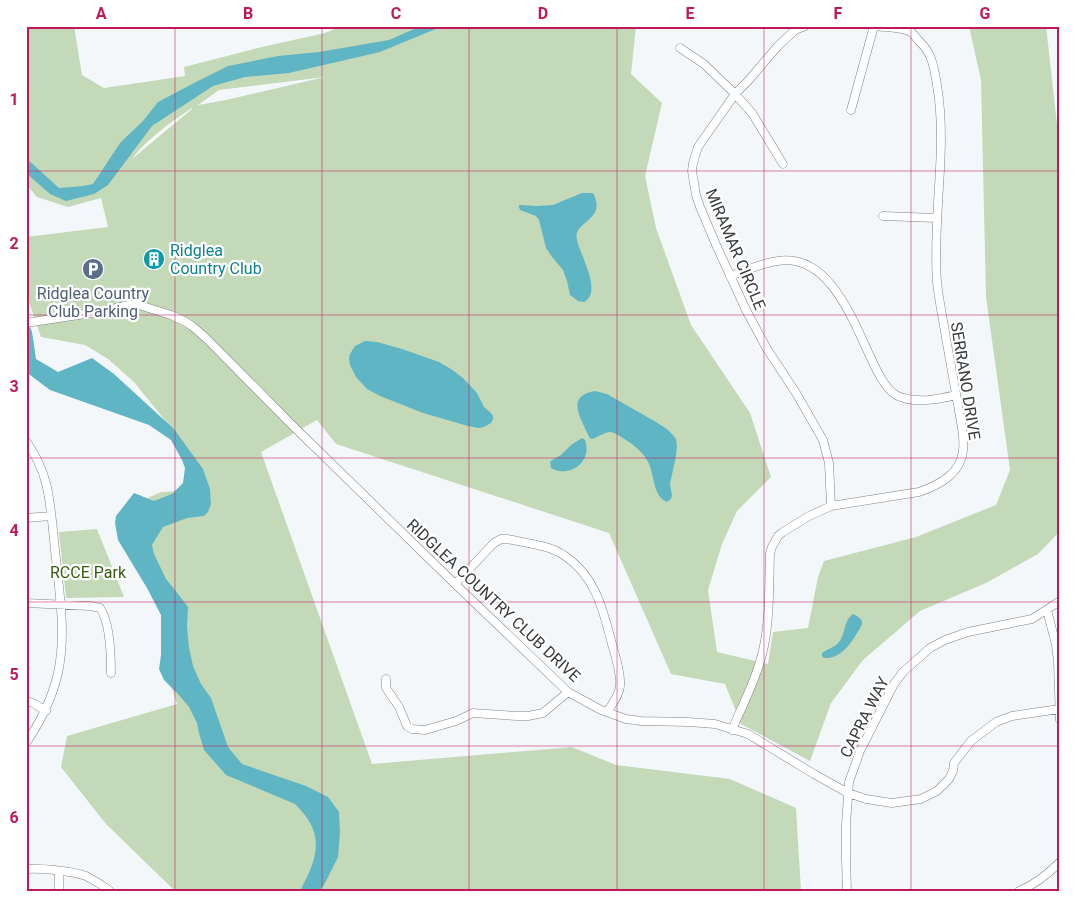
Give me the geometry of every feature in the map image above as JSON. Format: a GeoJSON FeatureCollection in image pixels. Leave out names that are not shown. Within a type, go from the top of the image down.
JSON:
{"type":"FeatureCollection","features":[{"type":"Feature","properties":{"kind":"street","name":"MIRAMAR CIRCLE"},"geometry":{"type":"LineString","coordinates":[[805,26],[795,30],[777,47],[735,94],[698,147],[692,171],[700,207],[746,310],[767,349],[796,393],[823,440],[829,463],[831,506]]}},
{"type":"Feature","properties":{"kind":"street"},"geometry":{"type":"LineString","coordinates":[[851,110],[876,26]]}},
{"type":"Feature","properties":{"kind":"street","name":"SERRANO DRIVE"},"geometry":{"type":"LineString","coordinates":[[732,730],[757,671],[764,647],[767,629],[770,553],[778,536],[809,516],[831,506],[919,492],[941,483],[955,470],[964,450],[937,281],[936,218],[940,114],[934,67],[928,51],[911,33],[905,30],[876,26]]}},
{"type":"Feature","properties":{"kind":"street"},"geometry":{"type":"LineString","coordinates":[[680,48],[704,64],[752,113],[783,164]]}},
{"type":"Feature","properties":{"kind":"street"},"geometry":{"type":"LineString","coordinates":[[883,216],[936,218]]}},
{"type":"Feature","properties":{"kind":"street"},"geometry":{"type":"LineString","coordinates":[[730,276],[778,261],[790,260],[812,267],[823,275],[840,298],[853,320],[875,367],[888,388],[897,396],[917,401],[956,395]]}},
{"type":"Feature","properties":{"kind":"street","name":"RIDGLEA COUNTRY CLUB DRIVE"},"geometry":{"type":"LineString","coordinates":[[26,323],[139,305],[171,315],[192,326],[568,692],[601,710],[626,719],[716,724],[748,734],[848,793],[879,802],[892,803],[912,801],[928,796],[936,791],[949,779],[954,763],[971,741],[996,722],[1012,716],[1059,709]]}},
{"type":"Feature","properties":{"kind":"street"},"geometry":{"type":"LineString","coordinates":[[26,441],[40,465],[46,482],[52,516],[62,617],[58,671],[54,689],[46,711],[26,743]]}},
{"type":"Feature","properties":{"kind":"street"},"geometry":{"type":"LineString","coordinates":[[26,518],[52,516]]}},
{"type":"Feature","properties":{"kind":"street"},"geometry":{"type":"LineString","coordinates":[[455,584],[494,543],[501,539],[552,549],[574,562],[590,581],[599,598],[616,657],[620,685],[619,692],[608,712]]}},
{"type":"Feature","properties":{"kind":"street","name":"CAPRA WAY"},"geometry":{"type":"LineString","coordinates":[[847,891],[846,858],[849,782],[860,751],[894,684],[903,672],[930,648],[945,640],[968,632],[1032,619],[1060,600]]}},
{"type":"Feature","properties":{"kind":"street"},"geometry":{"type":"LineString","coordinates":[[26,604],[61,604],[100,608],[104,613],[110,643],[111,673]]}},
{"type":"Feature","properties":{"kind":"street"},"geometry":{"type":"LineString","coordinates":[[1047,610],[1056,645],[1060,720]]}},
{"type":"Feature","properties":{"kind":"street"},"geometry":{"type":"LineString","coordinates":[[386,679],[386,688],[399,707],[407,726],[412,729],[425,730],[456,721],[473,713],[517,716],[543,713],[568,692]]}},
{"type":"Feature","properties":{"kind":"street"},"geometry":{"type":"LineString","coordinates":[[26,701],[46,711]]}},
{"type":"Feature","properties":{"kind":"street"},"geometry":{"type":"LineString","coordinates":[[1019,891],[1058,867]]}},
{"type":"Feature","properties":{"kind":"street"},"geometry":{"type":"LineString","coordinates":[[26,868],[84,875],[110,891]]}},
{"type":"Feature","properties":{"kind":"street"},"geometry":{"type":"LineString","coordinates":[[59,871],[59,891]]}},
{"type":"Feature","properties":{"kind":"green space"},"geometry":{"type":"Polygon","coordinates":[[[26,26],[74,26],[82,75],[104,88],[185,76],[184,67],[325,33],[342,26],[636,26],[631,74],[662,103],[645,176],[656,228],[691,325],[750,413],[771,477],[737,511],[722,544],[708,590],[717,652],[768,664],[773,632],[808,628],[818,577],[824,561],[916,537],[996,505],[1010,470],[986,297],[981,80],[969,26],[1046,26],[1060,151],[1060,531],[1038,554],[986,583],[920,611],[863,660],[831,703],[810,761],[741,724],[725,684],[671,674],[609,533],[336,444],[317,420],[261,452],[372,764],[572,747],[616,765],[730,779],[796,808],[801,891],[175,891],[106,824],[61,767],[67,736],[177,704],[161,655],[167,649],[155,566],[136,503],[161,492],[181,491],[192,454],[134,382],[108,359],[85,345],[41,337],[26,293],[26,237],[108,227],[101,198],[68,207],[37,197],[26,184],[26,26]],[[325,77],[219,90],[198,105],[226,100],[325,77]],[[192,109],[152,138],[132,159],[192,109]]]}},
{"type":"Feature","properties":{"kind":"green space","name":"RCCE Park"},"geometry":{"type":"Polygon","coordinates":[[[97,529],[124,597],[66,598],[59,532],[97,529]]]}},
{"type":"Feature","properties":{"kind":"water"},"geometry":{"type":"Polygon","coordinates":[[[421,26],[443,26],[380,52],[289,73],[245,77],[213,86],[152,126],[108,185],[94,194],[66,201],[50,194],[26,173],[26,158],[59,188],[93,184],[120,143],[143,121],[158,102],[228,66],[278,56],[319,52],[389,40],[421,26]]]}},
{"type":"Feature","properties":{"kind":"water"},"geometry":{"type":"Polygon","coordinates":[[[582,193],[593,193],[596,202],[596,209],[593,215],[577,234],[579,247],[591,282],[589,297],[584,302],[578,301],[570,295],[563,270],[546,248],[539,220],[536,216],[520,210],[519,207],[519,205],[553,205],[582,193]]]}},
{"type":"Feature","properties":{"kind":"water"},"geometry":{"type":"Polygon","coordinates":[[[26,316],[32,332],[36,359],[58,372],[92,358],[114,374],[174,429],[203,469],[210,489],[211,504],[208,512],[204,516],[187,518],[163,527],[152,545],[154,554],[166,579],[188,607],[187,627],[193,666],[201,684],[211,698],[228,747],[242,764],[306,786],[328,797],[339,812],[338,857],[319,891],[300,891],[315,856],[316,846],[315,836],[305,815],[295,804],[226,775],[204,750],[197,723],[189,707],[164,680],[159,669],[161,615],[118,540],[115,523],[116,516],[134,493],[154,501],[172,494],[183,483],[185,468],[182,460],[171,440],[149,425],[50,390],[26,372],[26,316]]]}},
{"type":"Feature","properties":{"kind":"water"},"geometry":{"type":"Polygon","coordinates":[[[365,341],[377,342],[402,349],[439,362],[451,369],[463,378],[477,393],[484,407],[493,416],[491,423],[478,428],[468,426],[423,413],[367,389],[356,377],[349,359],[355,346],[365,341]]]}},
{"type":"Feature","properties":{"kind":"water"},"geometry":{"type":"Polygon","coordinates":[[[595,391],[607,394],[656,422],[667,429],[676,439],[676,456],[670,484],[672,496],[667,502],[662,499],[656,490],[648,462],[636,447],[611,432],[596,438],[591,439],[589,437],[578,410],[578,403],[580,398],[595,391]]]}},
{"type":"Feature","properties":{"kind":"water"},"geometry":{"type":"Polygon","coordinates":[[[582,438],[585,440],[587,448],[586,455],[578,466],[572,470],[565,471],[551,468],[550,462],[552,460],[582,438]]]}},
{"type":"Feature","properties":{"kind":"water"},"geometry":{"type":"Polygon","coordinates":[[[853,614],[860,618],[862,622],[854,638],[840,654],[824,658],[822,653],[839,642],[848,620],[853,614]]]}},
{"type":"Feature","properties":{"kind":"place","name":"Ridglea Country Club"},"geometry":{"type":"Point","coordinates":[154,259]}},
{"type":"Feature","properties":{"kind":"place","name":"Ridglea Country Club Parking"},"geometry":{"type":"Point","coordinates":[93,269]}}]}
